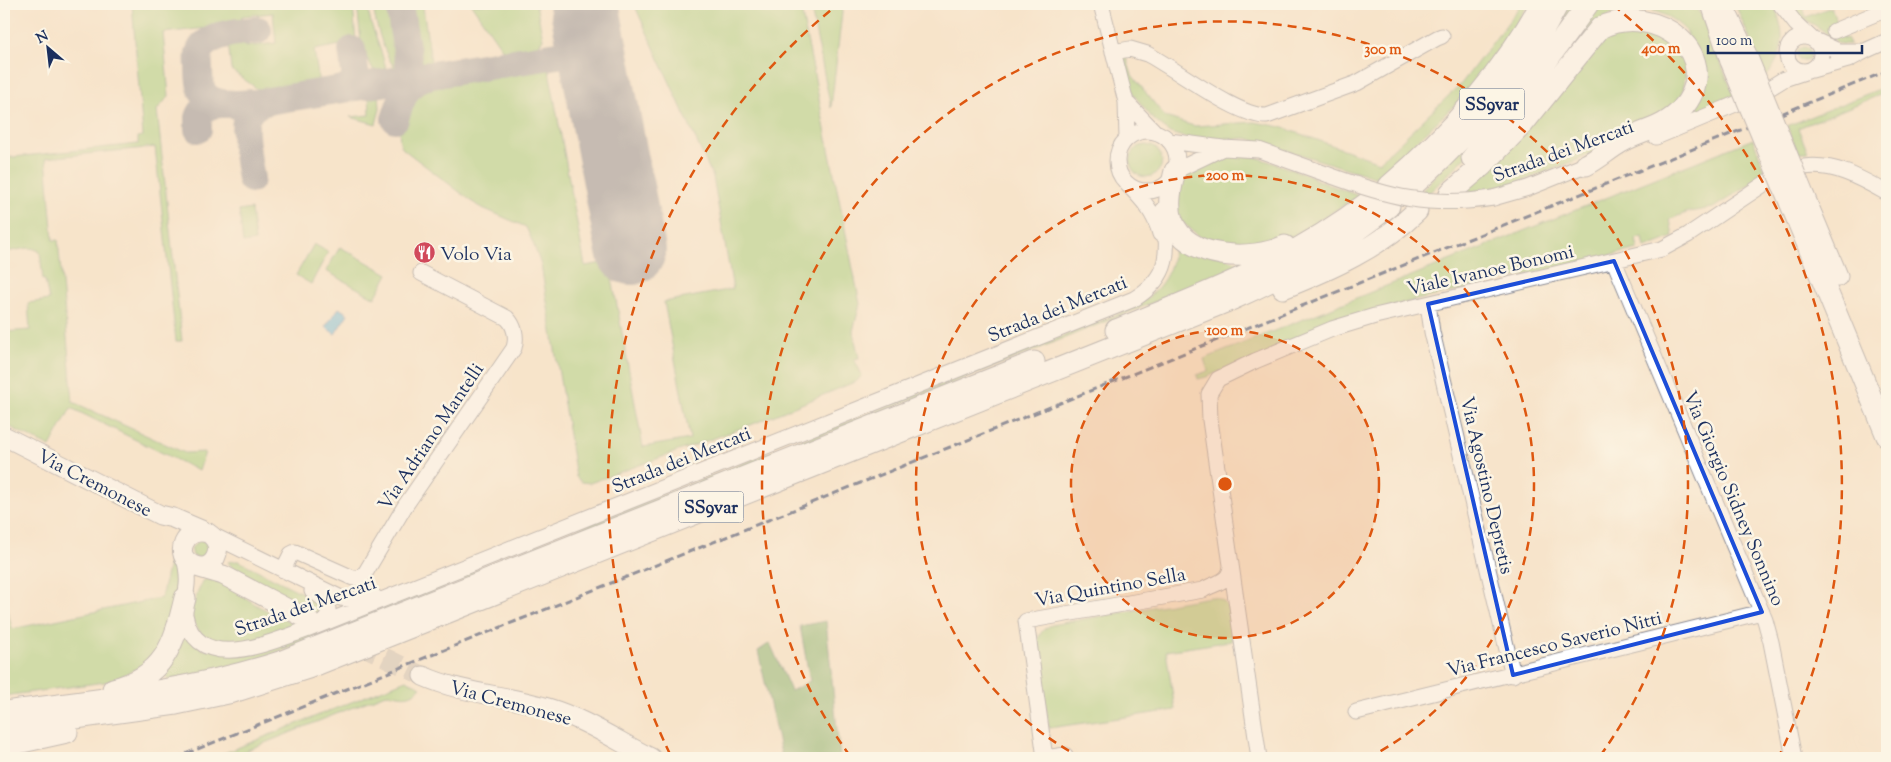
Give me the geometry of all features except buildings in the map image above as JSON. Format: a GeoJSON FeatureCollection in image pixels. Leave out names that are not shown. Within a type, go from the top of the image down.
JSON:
{"type":"FeatureCollection","features":[{"type":"Feature","properties":{"kind":"highway","name":"SS9var"},"geometry":{"type":"LineString","coordinates":[[4,728],[176,704],[255,686],[313,666],[1143,335],[1274,280],[1333,246],[1389,195],[1473,103],[1504,62],[1541,4]]}},
{"type":"Feature","properties":{"kind":"highway","name":"SS9var"},"geometry":{"type":"LineString","coordinates":[[4,712],[179,688],[236,675],[302,654],[1217,289],[1307,244],[1389,195],[1447,153],[1488,108],[1531,49],[1558,4]]}},
{"type":"Feature","properties":{"kind":"highway"},"geometry":{"type":"LineString","coordinates":[[1586,165],[1620,143],[1666,122],[1681,110],[1688,99],[1694,81],[1693,56],[1683,36],[1665,22],[1652,16],[1630,15],[1618,18],[1600,28],[1523,124],[1493,155],[1443,193],[1492,135],[1588,4]]}},
{"type":"Feature","properties":{"kind":"highway"},"geometry":{"type":"LineString","coordinates":[[1699,4],[1736,50]]}},
{"type":"Feature","properties":{"kind":"highway"},"geometry":{"type":"LineString","coordinates":[[1712,4],[1736,50]]}},
{"type":"Feature","properties":{"kind":"highway"},"geometry":{"type":"LineString","coordinates":[[1721,4],[1736,50],[1797,199],[1887,436]]}},
{"type":"Feature","properties":{"kind":"highway"},"geometry":{"type":"LineString","coordinates":[[1729,4],[1736,50]]}},
{"type":"Feature","properties":{"kind":"highway"},"geometry":{"type":"LineString","coordinates":[[1173,175],[1170,203],[1175,226],[1183,236],[1198,246],[1229,255],[1249,256],[1277,250],[1353,208],[1389,195]]}},
{"type":"Feature","properties":{"kind":"highway"},"geometry":{"type":"LineString","coordinates":[[1797,199],[1887,398]]}},
{"type":"Feature","properties":{"kind":"highway"},"geometry":{"type":"LineString","coordinates":[[1143,335],[1205,318],[1307,279],[1352,257],[1421,211]]}},
{"type":"Feature","properties":{"kind":"highway"},"geometry":{"type":"LineString","coordinates":[[4,704],[100,691],[121,687],[139,680],[154,669],[166,654],[177,629],[185,598]]}},
{"type":"Feature","properties":{"kind":"highway"},"geometry":{"type":"LineString","coordinates":[[4,746],[128,719],[176,704]]}},
{"type":"Feature","properties":{"kind":"main road","name":"Via Cremonese"},"geometry":{"type":"LineString","coordinates":[[4,436],[160,515],[173,518],[213,541]]}},
{"type":"Feature","properties":{"kind":"main road","name":"Via Cremonese"},"geometry":{"type":"LineString","coordinates":[[160,515],[178,533],[187,557]]}},
{"type":"Feature","properties":{"kind":"main road"},"geometry":{"type":"LineString","coordinates":[[187,557],[185,540],[197,532],[213,541],[224,565],[243,585]]}},
{"type":"Feature","properties":{"kind":"main road"},"geometry":{"type":"LineString","coordinates":[[187,557],[204,566],[211,563],[216,557],[213,541]]}},
{"type":"Feature","properties":{"kind":"main road"},"geometry":{"type":"LineString","coordinates":[[187,557],[315,622]]}},
{"type":"Feature","properties":{"kind":"main road","name":"Via Cremonese"},"geometry":{"type":"LineString","coordinates":[[423,676],[463,690],[535,704],[561,712],[652,758]]}},
{"type":"Feature","properties":{"kind":"street"},"geometry":{"type":"LineString","coordinates":[[1101,4],[1126,102],[1127,139]]}},
{"type":"Feature","properties":{"kind":"street"},"geometry":{"type":"LineString","coordinates":[[1781,4],[1796,24],[1828,48],[1841,52],[1867,50]]}},
{"type":"Feature","properties":{"kind":"street"},"geometry":{"type":"LineString","coordinates":[[1781,4],[1788,49],[1788,61],[1794,68],[1801,71],[1810,70],[1819,63],[1822,57],[1820,47],[1814,39],[1799,37],[1788,49],[1769,84],[1848,60],[1887,41]]}},
{"type":"Feature","properties":{"kind":"street"},"geometry":{"type":"LineString","coordinates":[[1834,31],[1887,9]]}},
{"type":"Feature","properties":{"kind":"street"},"geometry":{"type":"LineString","coordinates":[[1114,52],[1130,49],[1147,54],[1240,109],[1252,114],[1267,116],[1357,83],[1442,36]]}},
{"type":"Feature","properties":{"kind":"street","name":"Strada dei Mercati"},"geometry":{"type":"LineString","coordinates":[[1126,102],[1155,132],[1169,141],[1223,148],[1260,150],[1384,194],[1420,201],[1455,202],[1493,198],[1528,188],[1738,103]]}},
{"type":"Feature","properties":{"kind":"street"},"geometry":{"type":"LineString","coordinates":[[1127,139],[1145,131],[1155,132]]}},
{"type":"Feature","properties":{"kind":"street","name":"Strada dei Mercati"},"geometry":{"type":"LineString","coordinates":[[213,541],[263,560],[341,598],[358,600],[379,595],[1127,296],[1143,285],[1151,275],[1157,262],[1160,243],[1158,226],[1152,214],[1144,201],[1121,176],[1117,167],[1120,147],[1127,139]]}},
{"type":"Feature","properties":{"kind":"street","name":"Strada dei Mercati"},"geometry":{"type":"LineString","coordinates":[[187,557],[186,618],[193,632],[205,644],[222,651],[252,647],[1134,299],[1156,280],[1165,262],[1167,241],[1163,202],[1165,188],[1173,175],[1176,155],[1169,141]]}},
{"type":"Feature","properties":{"kind":"street","name":"Strada dei Mercati"},"geometry":{"type":"LineString","coordinates":[[1127,184],[1145,191],[1155,190],[1164,186],[1173,175],[1223,148]]}},
{"type":"Feature","properties":{"kind":"street"},"geometry":{"type":"LineString","coordinates":[[1804,167],[1822,166],[1838,168],[1887,192]]}},
{"type":"Feature","properties":{"kind":"street","name":"Viale Ivanoe Bonomi"},"geometry":{"type":"LineString","coordinates":[[1231,564],[1208,401],[1212,386],[1218,379],[1230,372],[1327,331],[1363,319],[1656,251],[1672,245],[1770,180]]}},
{"type":"Feature","properties":{"kind":"street","name":"Via Giorgio Sidney Sonnino"},"geometry":{"type":"LineString","coordinates":[[1614,261],[1762,612],[1771,642],[1794,758]]}},
{"type":"Feature","properties":{"kind":"street","name":"Via Adriano Mantelli"},"geometry":{"type":"LineString","coordinates":[[283,570],[291,554],[295,552],[353,578],[364,575],[409,499],[514,348],[514,330],[507,318],[421,273]]}},
{"type":"Feature","properties":{"kind":"street","name":"Via Agostino Depretis"},"geometry":{"type":"LineString","coordinates":[[1428,304],[1432,332],[1513,674]]}},
{"type":"Feature","properties":{"kind":"street"},"geometry":{"type":"LineString","coordinates":[[263,560],[283,575],[323,598],[327,604],[328,614],[326,620],[315,622]]}},
{"type":"Feature","properties":{"kind":"street"},"geometry":{"type":"LineString","coordinates":[[1231,564],[1259,758]]}},
{"type":"Feature","properties":{"kind":"street","name":"Via Quintino Sella"},"geometry":{"type":"LineString","coordinates":[[1045,758],[1026,621],[1201,591],[1225,580],[1230,572],[1231,564]]}},
{"type":"Feature","properties":{"kind":"street","name":"Via Quintino Sella"},"geometry":{"type":"LineString","coordinates":[[1201,591],[1226,594],[1234,602],[1238,612]]}},
{"type":"Feature","properties":{"kind":"street","name":"Via Francesco Saverio Nitti"},"geometry":{"type":"LineString","coordinates":[[1356,712],[1762,612]]}},
{"type":"Feature","properties":{"kind":"street"},"geometry":{"type":"LineString","coordinates":[[1045,758],[1065,754]]}},
{"type":"Feature","properties":{"kind":"highlighted area"},"geometry":{"type":"Polygon","coordinates":[[[1614,261],[1762,612],[1513,675],[1428,304],[1614,261]]]}},
{"type":"Feature","properties":{"kind":"green space"},"geometry":{"type":"Polygon","coordinates":[[[353,4],[356,42],[314,50],[318,80],[259,90],[231,70],[228,41],[244,40],[245,47],[276,43],[273,13],[242,16],[242,24],[163,33],[169,96],[157,110],[182,341],[176,341],[155,147],[46,158],[53,240],[58,240],[73,402],[185,453],[205,452],[199,471],[71,408],[50,447],[4,424],[4,332],[30,330],[28,303],[49,300],[45,280],[43,280],[40,252],[31,248],[4,251],[4,158],[138,144],[138,137],[143,136],[132,5],[353,4]]]}},
{"type":"Feature","properties":{"kind":"green space"},"geometry":{"type":"Polygon","coordinates":[[[357,4],[367,4],[387,74],[377,76],[364,53],[357,4]]]}},
{"type":"Feature","properties":{"kind":"green space"},"geometry":{"type":"Polygon","coordinates":[[[373,4],[396,4],[406,71],[397,70],[384,49],[375,20],[373,4]]]}},
{"type":"Feature","properties":{"kind":"green space"},"geometry":{"type":"Polygon","coordinates":[[[403,4],[439,4],[423,7],[432,68],[418,69],[412,62],[403,4]]]}},
{"type":"Feature","properties":{"kind":"green space"},"geometry":{"type":"Polygon","coordinates":[[[471,4],[536,4],[543,39],[533,52],[507,56],[471,4]]]}},
{"type":"Feature","properties":{"kind":"green space"},"geometry":{"type":"Polygon","coordinates":[[[634,4],[800,4],[860,304],[853,331],[859,358],[854,359],[862,375],[857,381],[753,424],[590,483],[582,482],[576,477],[541,265],[526,227],[478,206],[403,149],[399,134],[400,125],[407,106],[422,85],[548,65],[585,266],[609,262],[643,447],[690,439],[664,302],[733,289],[713,177],[634,4]]]}},
{"type":"Feature","properties":{"kind":"green space"},"geometry":{"type":"Polygon","coordinates":[[[810,4],[843,4],[831,108],[810,4]]]}},
{"type":"Feature","properties":{"kind":"green space"},"geometry":{"type":"Polygon","coordinates":[[[1520,4],[1528,4],[1516,25],[1464,96],[1378,178],[1246,138],[1196,141],[1170,133],[1153,119],[1133,94],[1122,57],[1126,57],[1132,75],[1165,117],[1194,126],[1255,122],[1281,127],[1379,162],[1461,84],[1520,4]]]}},
{"type":"Feature","properties":{"kind":"green space"},"geometry":{"type":"Polygon","coordinates":[[[1570,4],[1579,4],[1467,156],[1430,192],[1421,192],[1550,40],[1570,4]]]}},
{"type":"Feature","properties":{"kind":"green space"},"geometry":{"type":"Polygon","coordinates":[[[1595,4],[1692,4],[1708,28],[1734,95],[1681,119],[1690,106],[1687,32],[1679,24],[1661,14],[1642,9],[1631,9],[1611,14],[1498,136],[1595,4]]]}},
{"type":"Feature","properties":{"kind":"green space"},"geometry":{"type":"Polygon","coordinates":[[[1735,4],[1774,4],[1782,33],[1782,42],[1778,58],[1766,77],[1735,4]]]}},
{"type":"Feature","properties":{"kind":"green space"},"geometry":{"type":"Polygon","coordinates":[[[1792,4],[1802,4],[1806,17],[1831,7],[1844,39],[1847,38],[1850,44],[1841,44],[1834,40],[1801,16],[1792,4]]]}},
{"type":"Feature","properties":{"kind":"green space"},"geometry":{"type":"Polygon","coordinates":[[[1642,20],[1688,59],[1681,103],[1582,158],[1507,187],[1506,185],[1459,193],[1598,38],[1642,20]]]}},
{"type":"Feature","properties":{"kind":"green space"},"geometry":{"type":"Polygon","coordinates":[[[1801,47],[1807,47],[1811,54],[1807,61],[1801,61],[1797,57],[1797,51],[1801,47]]]}},
{"type":"Feature","properties":{"kind":"green space"},"geometry":{"type":"Polygon","coordinates":[[[1887,86],[1887,92],[1798,128],[1808,153],[1798,153],[1787,126],[1887,86]]]}},
{"type":"Feature","properties":{"kind":"green space"},"geometry":{"type":"Polygon","coordinates":[[[379,93],[380,109],[376,124],[350,117],[370,115],[369,94],[379,93]]]}},
{"type":"Feature","properties":{"kind":"green space"},"geometry":{"type":"Polygon","coordinates":[[[1753,139],[1765,170],[1758,179],[1713,208],[1689,212],[1670,219],[1673,237],[1645,248],[1643,237],[1636,239],[1638,249],[1391,306],[1198,379],[1197,375],[1208,371],[1204,359],[1753,139]]]}},
{"type":"Feature","properties":{"kind":"green space"},"geometry":{"type":"Polygon","coordinates":[[[1146,145],[1152,146],[1157,150],[1161,155],[1161,167],[1157,172],[1152,176],[1146,177],[1140,176],[1135,172],[1131,167],[1130,161],[1131,155],[1135,150],[1140,146],[1146,145]]]}},
{"type":"Feature","properties":{"kind":"green space"},"geometry":{"type":"Polygon","coordinates":[[[1231,155],[1256,157],[1314,177],[1314,179],[1359,196],[1293,236],[1264,248],[1209,244],[1177,218],[1181,183],[1185,174],[1190,170],[1212,160],[1231,155]]]}},
{"type":"Feature","properties":{"kind":"green space"},"geometry":{"type":"Polygon","coordinates":[[[251,209],[255,241],[243,243],[239,211],[251,209]]]}},
{"type":"Feature","properties":{"kind":"green space"},"geometry":{"type":"Polygon","coordinates":[[[1173,234],[1244,266],[310,641],[254,660],[169,680],[166,676],[177,655],[184,635],[204,650],[346,622],[1131,309],[1150,295],[1165,278],[1173,258],[1173,234]]]}},
{"type":"Feature","properties":{"kind":"green space"},"geometry":{"type":"Polygon","coordinates":[[[314,244],[328,252],[311,284],[296,275],[314,244]]]}},
{"type":"Feature","properties":{"kind":"green space"},"geometry":{"type":"Polygon","coordinates":[[[340,247],[388,274],[375,298],[326,271],[340,247]]]}},
{"type":"Feature","properties":{"kind":"green space"},"geometry":{"type":"Polygon","coordinates":[[[200,540],[207,542],[210,552],[203,559],[193,556],[191,548],[200,540]]]}},
{"type":"Feature","properties":{"kind":"green space"},"geometry":{"type":"Polygon","coordinates":[[[172,551],[178,575],[178,588],[168,629],[151,661],[112,681],[4,696],[4,594],[12,629],[161,598],[172,551]]]}},
{"type":"Feature","properties":{"kind":"green space"},"geometry":{"type":"Polygon","coordinates":[[[239,561],[314,599],[321,605],[320,617],[257,586],[235,570],[228,562],[239,561]]]}},
{"type":"Feature","properties":{"kind":"green space"},"geometry":{"type":"Polygon","coordinates":[[[207,579],[223,583],[258,606],[296,625],[290,627],[291,630],[230,646],[205,639],[193,622],[191,611],[203,581],[207,579]]]}},
{"type":"Feature","properties":{"kind":"green space"},"geometry":{"type":"Polygon","coordinates":[[[1210,597],[1222,600],[1228,608],[1233,631],[1231,633],[1232,641],[1166,651],[1175,710],[1049,728],[1037,645],[1039,637],[1045,628],[1056,624],[1210,597]]]}},
{"type":"Feature","properties":{"kind":"green space"},"geometry":{"type":"Polygon","coordinates":[[[826,621],[840,758],[782,758],[758,651],[770,643],[791,691],[810,681],[800,626],[826,621]]]}},
{"type":"Feature","properties":{"kind":"green space"},"geometry":{"type":"Polygon","coordinates":[[[406,680],[421,687],[406,696],[383,695],[228,758],[212,758],[406,680]]]}},
{"type":"Feature","properties":{"kind":"water"},"geometry":{"type":"Polygon","coordinates":[[[339,308],[348,314],[335,334],[325,327],[339,308]]]}},
{"type":"Feature","properties":{"kind":"taxiway"},"geometry":{"type":"LineString","coordinates":[[399,4],[410,71],[415,75],[428,76]]}},
{"type":"Feature","properties":{"kind":"taxiway"},"geometry":{"type":"LineString","coordinates":[[258,30],[231,33],[218,37],[212,39],[201,48],[199,53],[200,84],[206,96],[211,100],[225,104],[255,103],[558,55],[576,47],[584,37],[587,18]]}},
{"type":"Feature","properties":{"kind":"taxiway"},"geometry":{"type":"LineString","coordinates":[[352,50],[356,79],[362,84],[369,85]]}},
{"type":"Feature","properties":{"kind":"taxiway"},"geometry":{"type":"LineString","coordinates":[[395,119],[402,99],[409,87],[427,76]]}},
{"type":"Feature","properties":{"kind":"taxiway"},"geometry":{"type":"LineString","coordinates":[[251,179],[245,135],[246,119],[255,107],[269,101]]}},
{"type":"Feature","properties":{"kind":"taxiway"},"geometry":{"type":"LineString","coordinates":[[198,129],[199,117],[205,109],[209,106],[226,104]]}},
{"type":"Feature","properties":{"kind":"runway"},"geometry":{"type":"LineString","coordinates":[[584,4],[631,250]]}},
{"type":"Feature","properties":{"kind":"tunnel"},"geometry":{"type":"LineString","coordinates":[[309,620],[423,676]]}},
{"type":"Feature","properties":{"kind":"railway"},"geometry":{"type":"LineString","coordinates":[[1781,114],[1887,71]]}},
{"type":"Feature","properties":{"kind":"railway"},"geometry":{"type":"LineString","coordinates":[[175,758],[1748,127]]}},
{"type":"Feature","properties":{"kind":"place","name":"Volo Via"},"geometry":{"type":"Point","coordinates":[424,253]}}]}
